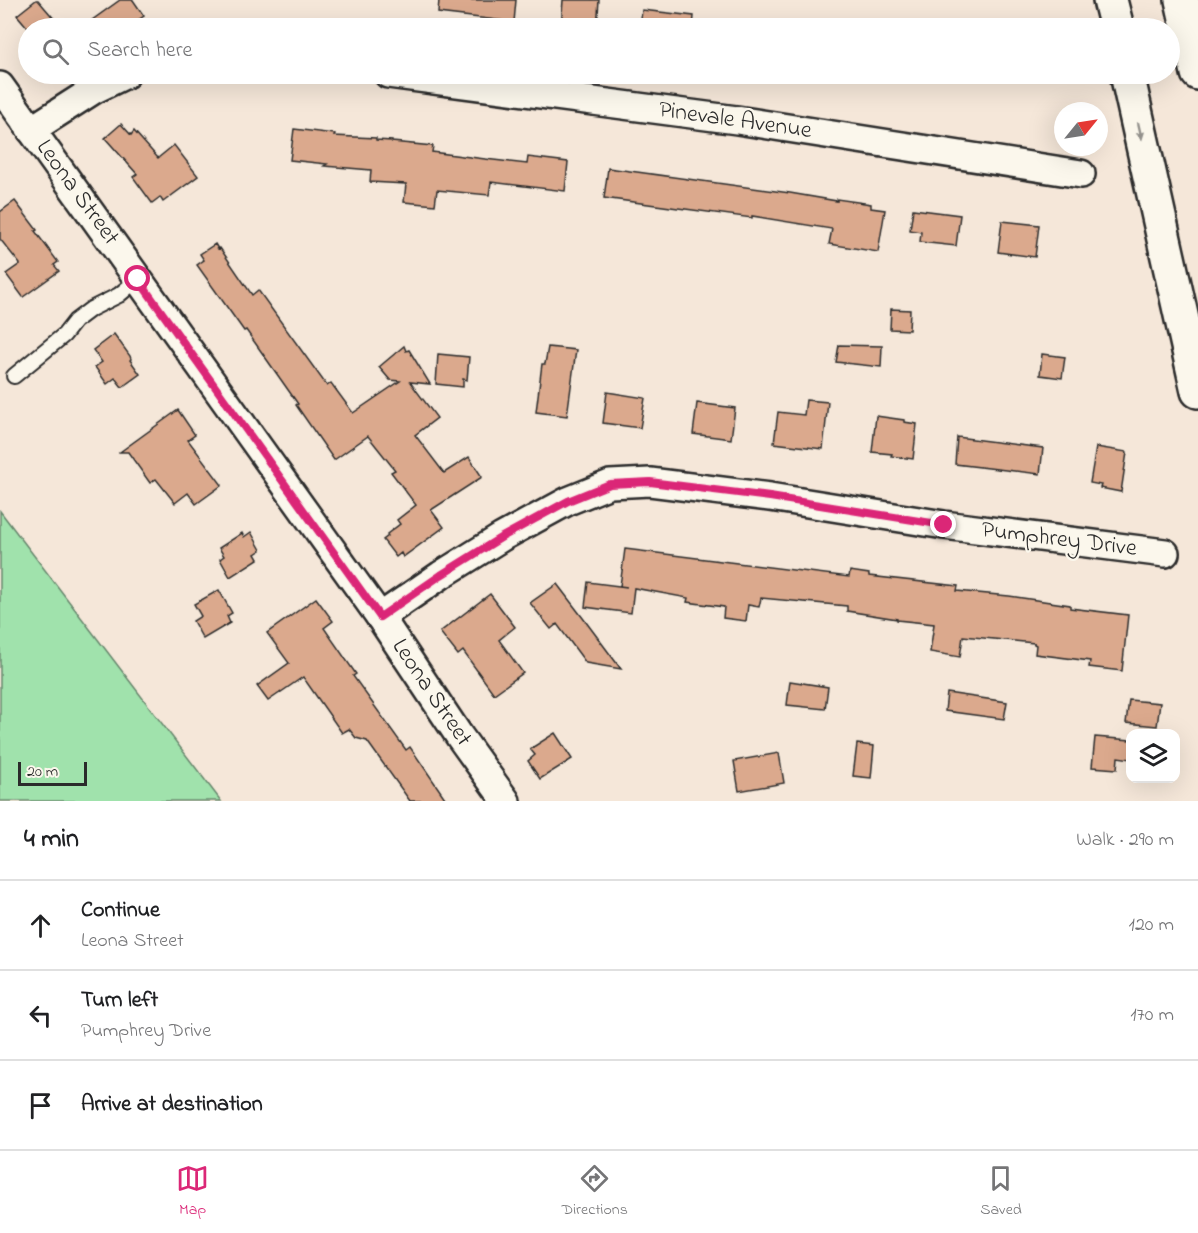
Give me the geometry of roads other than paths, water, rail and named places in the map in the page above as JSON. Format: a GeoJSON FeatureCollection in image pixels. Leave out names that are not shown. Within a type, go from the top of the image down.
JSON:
{"type":"FeatureCollection","features":[{"type":"Feature","properties":{"kind":"highway"},"geometry":{"type":"LineString","coordinates":[[1110,0],[1114,18]]}},
{"type":"Feature","properties":{"kind":"highway"},"geometry":{"type":"LineString","coordinates":[[1182,0],[1198,73]]}},
{"type":"Feature","properties":{"kind":"highway"},"geometry":{"type":"LineString","coordinates":[[1129,84],[1198,391]]}},
{"type":"Feature","properties":{"kind":"street"},"geometry":{"type":"LineString","coordinates":[[31,130],[105,84]]}},
{"type":"Feature","properties":{"kind":"street","name":"Pinevale Avenue"},"geometry":{"type":"LineString","coordinates":[[464,84],[737,120],[1081,174]]}},
{"type":"Feature","properties":{"kind":"street","name":"Leona Street"},"geometry":{"type":"LineString","coordinates":[[0,86],[380,617],[506,801]]}},
{"type":"Feature","properties":{"kind":"street","name":"Pumphrey Drive"},"geometry":{"type":"LineString","coordinates":[[380,617],[502,537],[568,501],[610,484],[650,482],[770,497],[944,525],[1165,553]]}},
{"type":"Feature","properties":{"kind":"lane"},"geometry":{"type":"LineString","coordinates":[[14,376],[64,335],[75,321],[90,309],[119,295],[138,279]]}}]}
